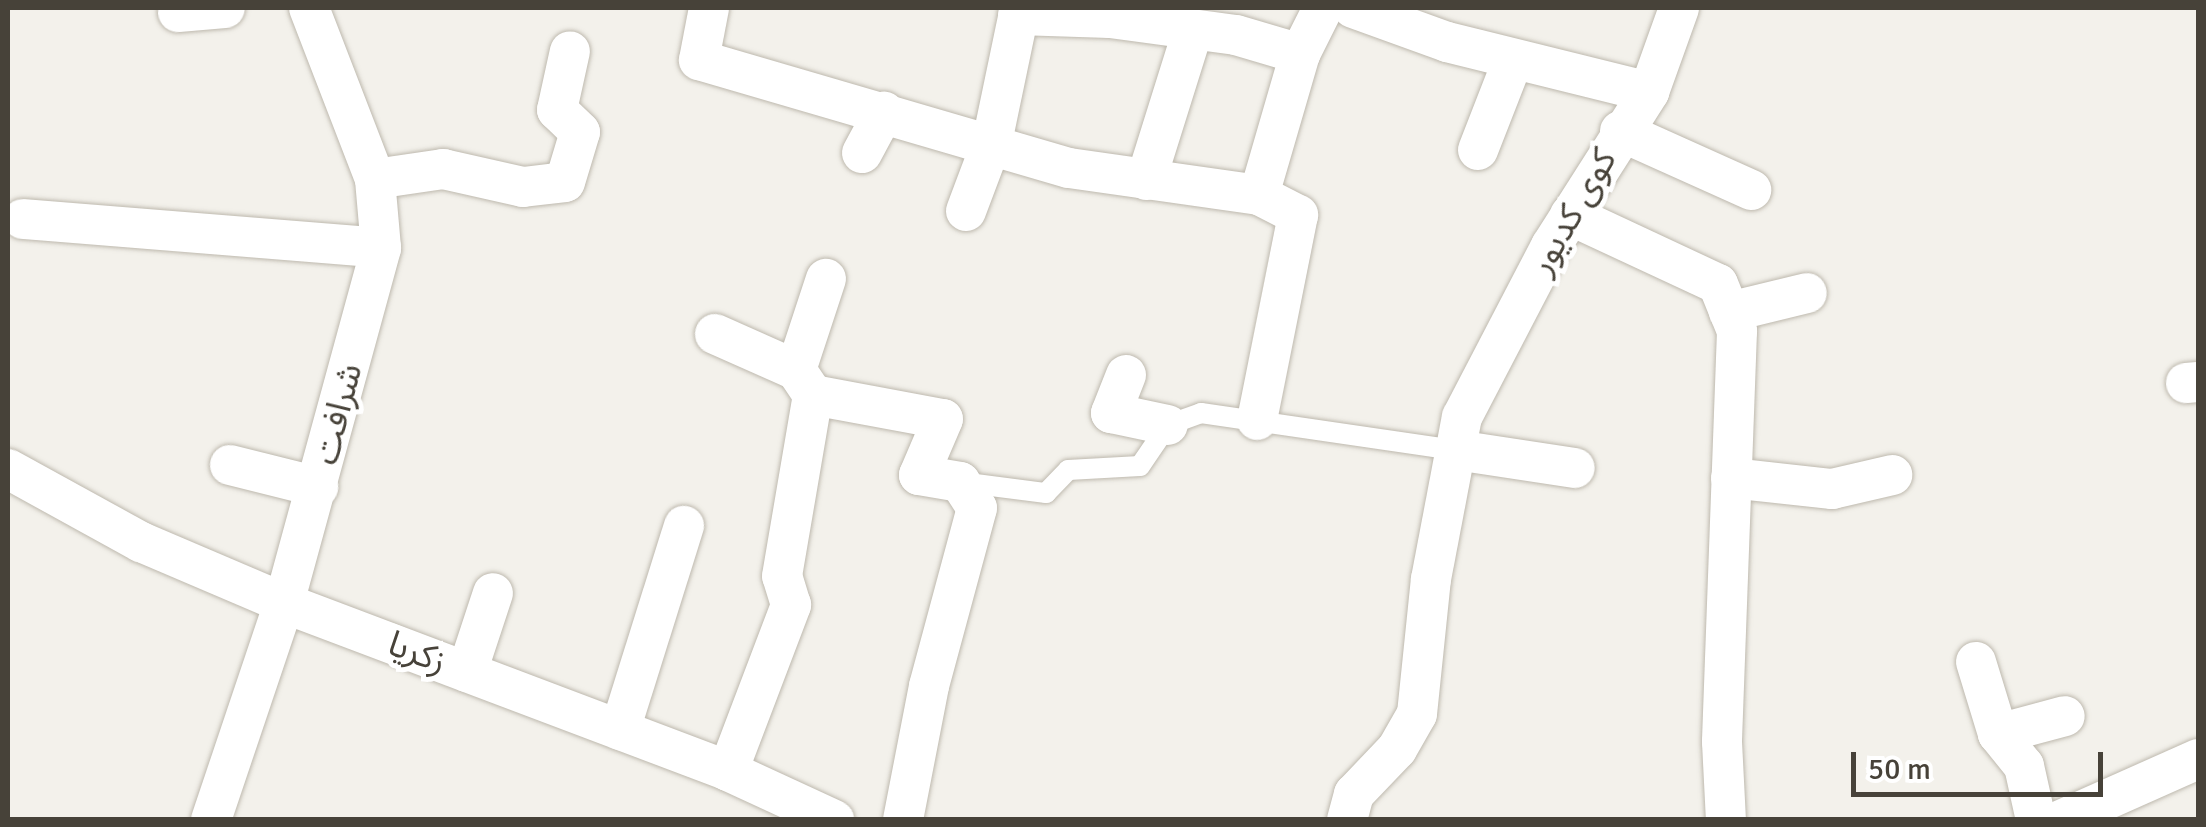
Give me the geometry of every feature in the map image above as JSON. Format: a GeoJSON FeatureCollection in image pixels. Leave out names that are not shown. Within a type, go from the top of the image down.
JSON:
{"type":"FeatureCollection","features":[{"type":"Feature","properties":{"kind":"street"},"geometry":{"type":"LineString","coordinates":[[178,12],[225,8]]}},
{"type":"Feature","properties":{"kind":"street","name":"شرافت"},"geometry":{"type":"LineString","coordinates":[[211,820],[284,603],[381,248],[375,179],[309,8]]}},
{"type":"Feature","properties":{"kind":"street"},"geometry":{"type":"LineString","coordinates":[[709,8],[699,60],[992,142],[1069,168],[1259,195],[1298,215],[1257,420]]}},
{"type":"Feature","properties":{"kind":"street"},"geometry":{"type":"LineString","coordinates":[[1259,195],[1300,54],[1323,8]]}},
{"type":"Feature","properties":{"kind":"street"},"geometry":{"type":"LineString","coordinates":[[1354,8],[1513,60],[1648,92]]}},
{"type":"Feature","properties":{"kind":"street","name":"کوی کدیور"},"geometry":{"type":"LineString","coordinates":[[1347,820],[1354,794],[1397,749],[1417,714],[1431,579],[1459,433],[1570,215],[1648,92],[1679,8]]}},
{"type":"Feature","properties":{"kind":"street"},"geometry":{"type":"LineString","coordinates":[[966,211],[992,142],[1019,11],[1192,30],[1300,54]]}},
{"type":"Feature","properties":{"kind":"street"},"geometry":{"type":"LineString","coordinates":[[1146,180],[1192,30]]}},
{"type":"Feature","properties":{"kind":"street"},"geometry":{"type":"LineString","coordinates":[[375,179],[443,169],[523,187],[565,182],[580,132],[557,110],[570,51]]}},
{"type":"Feature","properties":{"kind":"street"},"geometry":{"type":"LineString","coordinates":[[1478,150],[1513,60]]}},
{"type":"Feature","properties":{"kind":"street"},"geometry":{"type":"LineString","coordinates":[[862,153],[884,112]]}},
{"type":"Feature","properties":{"kind":"street"},"geometry":{"type":"LineString","coordinates":[[1620,131],[1752,190]]}},
{"type":"Feature","properties":{"kind":"street"},"geometry":{"type":"LineString","coordinates":[[1570,215],[1718,284],[1737,331],[1722,742],[1726,820]]}},
{"type":"Feature","properties":{"kind":"street"},"geometry":{"type":"LineString","coordinates":[[23,219],[381,248]]}},
{"type":"Feature","properties":{"kind":"street"},"geometry":{"type":"LineString","coordinates":[[728,770],[791,605],[782,576],[805,383],[826,280]]}},
{"type":"Feature","properties":{"kind":"street"},"geometry":{"type":"LineString","coordinates":[[1729,312],[1807,294]]}},
{"type":"Feature","properties":{"kind":"street"},"geometry":{"type":"LineString","coordinates":[[714,334],[805,383],[943,418],[919,475],[960,482],[977,508],[930,686],[903,820]]}},
{"type":"Feature","properties":{"kind":"street"},"geometry":{"type":"LineString","coordinates":[[1126,376],[1112,413],[1168,425]]}},
{"type":"Feature","properties":{"kind":"street"},"geometry":{"type":"LineString","coordinates":[[1459,433],[1575,468]]}},
{"type":"Feature","properties":{"kind":"street"},"geometry":{"type":"LineString","coordinates":[[230,465],[318,487]]}},
{"type":"Feature","properties":{"kind":"street","name":"زکریا"},"geometry":{"type":"LineString","coordinates":[[8,470],[141,542],[284,603],[728,770],[834,820]]}},
{"type":"Feature","properties":{"kind":"street"},"geometry":{"type":"LineString","coordinates":[[1730,478],[1832,489],[1892,475]]}},
{"type":"Feature","properties":{"kind":"street"},"geometry":{"type":"LineString","coordinates":[[620,730],[684,526]]}},
{"type":"Feature","properties":{"kind":"street"},"geometry":{"type":"LineString","coordinates":[[467,672],[493,594]]}},
{"type":"Feature","properties":{"kind":"street"},"geometry":{"type":"LineString","coordinates":[[1976,662],[1998,734],[2024,766],[2036,820]]}},
{"type":"Feature","properties":{"kind":"street"},"geometry":{"type":"LineString","coordinates":[[1998,734],[2065,716]]}},
{"type":"Feature","properties":{"kind":"street"},"geometry":{"type":"LineString","coordinates":[[2061,820],[2198,759]]}},
{"type":"Feature","properties":{"kind":"lane"},"geometry":{"type":"LineString","coordinates":[[960,482],[1046,493],[1068,470],[1140,466],[1168,425],[1201,414],[1459,433]]}}]}
